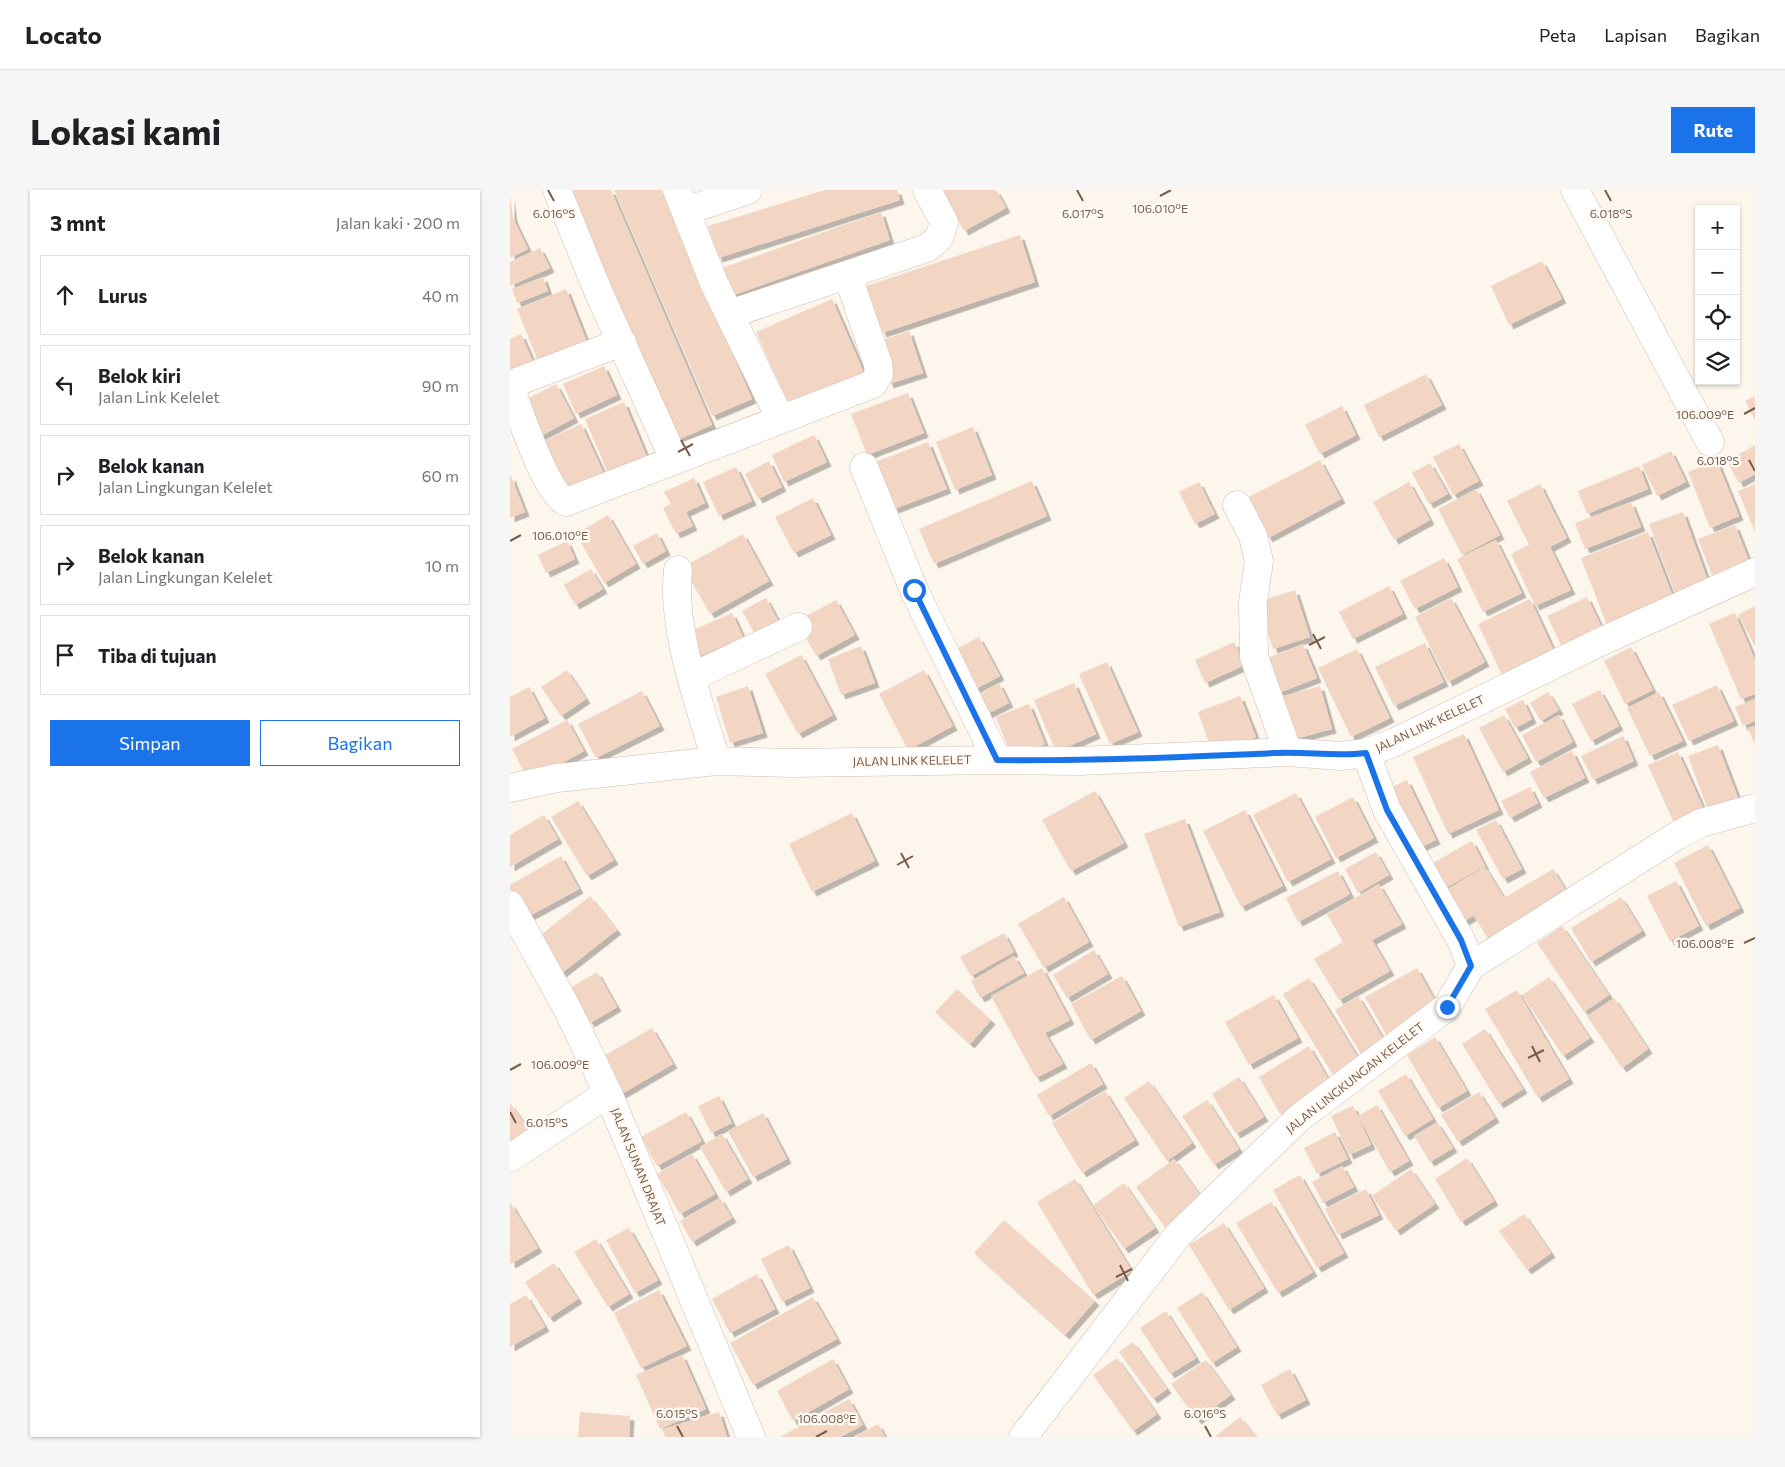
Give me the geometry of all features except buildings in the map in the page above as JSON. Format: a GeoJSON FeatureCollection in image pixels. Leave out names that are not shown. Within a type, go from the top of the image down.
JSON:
{"type":"FeatureCollection","features":[{"type":"Feature","properties":{"kind":"street"},"geometry":{"type":"LineString","coordinates":[[557,190],[598,291],[674,459]]}},
{"type":"Feature","properties":{"kind":"street"},"geometry":{"type":"LineString","coordinates":[[748,190],[681,200],[714,283],[781,420]]}},
{"type":"Feature","properties":{"kind":"street"},"geometry":{"type":"LineString","coordinates":[[730,314],[927,248],[939,238],[944,222],[927,190]]}},
{"type":"Feature","properties":{"kind":"street"},"geometry":{"type":"LineString","coordinates":[[1575,190],[1710,442]]}},
{"type":"Feature","properties":{"kind":"street"},"geometry":{"type":"LineString","coordinates":[[622,342],[519,381],[515,386],[513,396],[546,478],[559,498],[566,502],[873,384],[879,374],[878,364],[848,276]]}},
{"type":"Feature","properties":{"kind":"street"},"geometry":{"type":"LineString","coordinates":[[864,467],[914,590],[997,760]]}},
{"type":"Feature","properties":{"kind":"street"},"geometry":{"type":"LineString","coordinates":[[1237,505],[1253,536],[1259,561],[1253,602],[1254,657],[1288,752]]}},
{"type":"Feature","properties":{"kind":"street"},"geometry":{"type":"LineString","coordinates":[[678,570],[675,590],[678,615],[692,677],[716,761]]}},
{"type":"Feature","properties":{"kind":"street","name":"JALAN LINK KELELET"},"geometry":{"type":"LineString","coordinates":[[510,788],[557,778],[716,761],[792,763],[997,760],[1079,761],[1288,752],[1340,756],[1366,753],[1393,743],[1598,643],[1755,572]]}},
{"type":"Feature","properties":{"kind":"street"},"geometry":{"type":"LineString","coordinates":[[692,677],[798,627]]}},
{"type":"Feature","properties":{"kind":"street"},"geometry":{"type":"LineString","coordinates":[[1366,753],[1387,810],[1461,940],[1471,966],[1678,834],[1701,823],[1755,808]]}},
{"type":"Feature","properties":{"kind":"street","name":"JALAN SUNAN DRAJAT"},"geometry":{"type":"LineString","coordinates":[[510,905],[567,1008],[608,1093],[751,1437]]}},
{"type":"Feature","properties":{"kind":"street","name":"JALAN LINGKUNGAN KELELET"},"geometry":{"type":"LineString","coordinates":[[1023,1437],[1178,1235],[1299,1118],[1447,1007],[1471,966]]}},
{"type":"Feature","properties":{"kind":"street"},"geometry":{"type":"LineString","coordinates":[[510,1158],[608,1093]]}},
{"type":"Feature","properties":{"kind":"route"},"geometry":{"type":"LineString","coordinates":[[914,590],[997,760],[1079,761],[1288,752],[1340,756],[1366,753],[1387,810],[1461,940],[1471,966],[1447,1007]]}}]}
